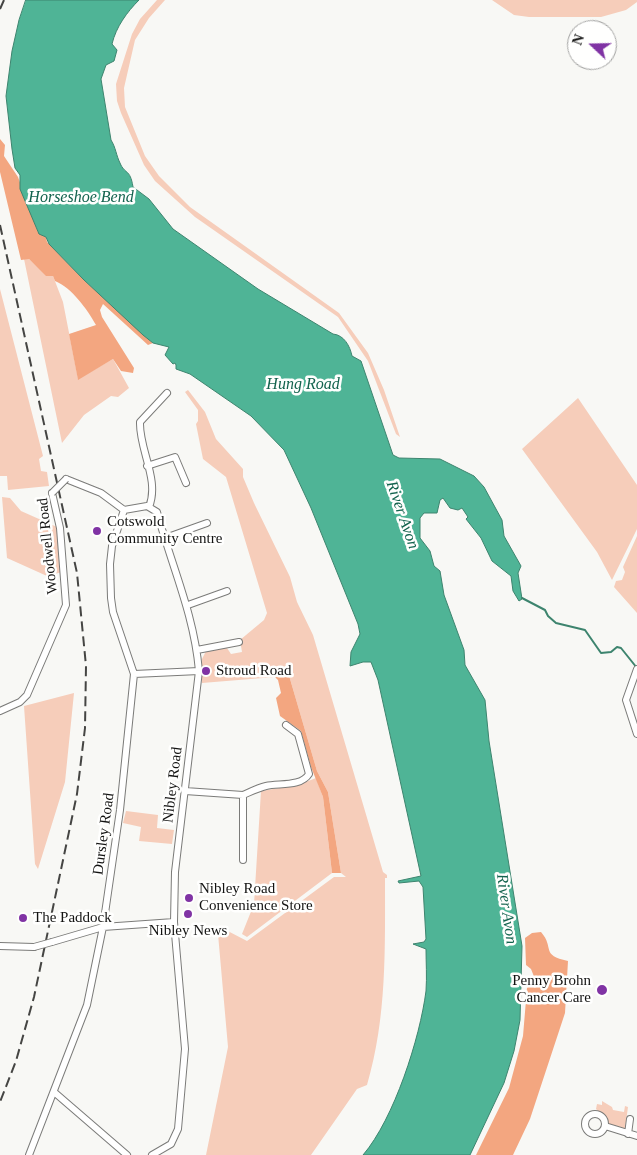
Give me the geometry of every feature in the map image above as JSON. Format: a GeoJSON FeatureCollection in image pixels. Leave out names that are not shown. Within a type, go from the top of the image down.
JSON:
{"type":"FeatureCollection","features":[{"type":"Feature","properties":{"kind":"street"},"geometry":{"type":"LineString","coordinates":[[124,510],[149,507],[154,491],[142,444],[140,425],[142,417],[168,393]]}},
{"type":"Feature","properties":{"kind":"street"},"geometry":{"type":"LineString","coordinates":[[160,400],[166,406]]}},
{"type":"Feature","properties":{"kind":"street"},"geometry":{"type":"LineString","coordinates":[[148,466],[175,457],[186,483]]}},
{"type":"Feature","properties":{"kind":"street","name":"Woodwell Road"},"geometry":{"type":"LineString","coordinates":[[0,711],[20,702],[27,695],[66,605],[60,528],[52,493],[66,479],[101,493],[124,510]]}},
{"type":"Feature","properties":{"kind":"street","name":"Nibley Road"},"geometry":{"type":"LineString","coordinates":[[149,507],[157,512],[188,605],[199,671],[175,872],[174,922],[185,1049],[175,1137],[171,1144],[152,1155]]}},
{"type":"Feature","properties":{"kind":"street","name":"Dursley Road"},"geometry":{"type":"LineString","coordinates":[[28,1155],[87,1005],[103,927],[122,792],[134,674],[113,612],[111,598],[110,564],[112,546],[124,510]]}},
{"type":"Feature","properties":{"kind":"street"},"geometry":{"type":"LineString","coordinates":[[165,538],[207,523]]}},
{"type":"Feature","properties":{"kind":"street"},"geometry":{"type":"LineString","coordinates":[[188,605],[226,591]]}},
{"type":"Feature","properties":{"kind":"street"},"geometry":{"type":"LineString","coordinates":[[197,650],[240,642]]}},
{"type":"Feature","properties":{"kind":"street"},"geometry":{"type":"LineString","coordinates":[[637,669],[626,700],[637,734]]}},
{"type":"Feature","properties":{"kind":"street"},"geometry":{"type":"LineString","coordinates":[[134,674],[199,671]]}},
{"type":"Feature","properties":{"kind":"street"},"geometry":{"type":"LineString","coordinates":[[185,791],[243,795],[265,786],[300,782],[306,779],[309,774],[298,734],[286,725]]}},
{"type":"Feature","properties":{"kind":"street"},"geometry":{"type":"LineString","coordinates":[[243,795],[243,860]]}},
{"type":"Feature","properties":{"kind":"street"},"geometry":{"type":"LineString","coordinates":[[0,946],[34,947],[103,927],[174,922]]}},
{"type":"Feature","properties":{"kind":"street"},"geometry":{"type":"LineString","coordinates":[[54,1092],[127,1155]]}},
{"type":"Feature","properties":{"kind":"street"},"geometry":{"type":"LineString","coordinates":[[628,1134],[630,1119]]}},
{"type":"Feature","properties":{"kind":"street"},"geometry":{"type":"LineString","coordinates":[[605,1126],[637,1136]]}},
{"type":"Feature","properties":{"kind":"shaded area"},"geometry":{"type":"Polygon","coordinates":[[[157,0],[165,0],[149,18],[135,40],[124,88],[125,107],[145,156],[159,176],[190,207],[339,313],[368,353],[384,390],[400,437],[396,434],[368,361],[338,317],[195,217],[155,181],[144,165],[121,113],[117,101],[116,84],[132,34],[140,19],[157,0]]]}},
{"type":"Feature","properties":{"kind":"shaded area"},"geometry":{"type":"Polygon","coordinates":[[[492,0],[637,0],[637,2],[626,10],[601,17],[529,17],[514,15],[492,0]]]}},
{"type":"Feature","properties":{"kind":"shaded area"},"geometry":{"type":"Polygon","coordinates":[[[0,139],[5,145],[4,156],[18,177],[38,232],[46,237],[47,242],[84,280],[153,343],[148,345],[103,304],[100,310],[102,317],[134,368],[133,373],[121,371],[113,359],[78,380],[69,334],[96,325],[78,300],[61,284],[55,281],[53,276],[46,276],[29,259],[21,260],[0,172],[0,139]]]}},
{"type":"Feature","properties":{"kind":"shaded area"},"geometry":{"type":"Polygon","coordinates":[[[24,259],[29,259],[44,273],[53,276],[63,302],[78,379],[113,359],[129,388],[118,397],[111,396],[84,415],[62,443],[24,259]]]}},
{"type":"Feature","properties":{"kind":"shaded area"},"geometry":{"type":"Polygon","coordinates":[[[0,289],[43,456],[39,459],[41,471],[47,472],[49,486],[8,490],[7,476],[0,476],[0,289]]]}},
{"type":"Feature","properties":{"kind":"shaded area"},"geometry":{"type":"Polygon","coordinates":[[[188,390],[205,412],[216,439],[243,469],[243,477],[254,503],[290,577],[297,602],[313,635],[383,872],[387,875],[387,878],[385,878],[384,983],[374,1059],[367,1085],[357,1089],[311,1155],[206,1155],[228,1047],[218,934],[214,927],[222,928],[247,941],[334,877],[346,877],[341,873],[328,792],[317,771],[288,672],[275,671],[275,677],[202,683],[202,659],[206,651],[227,648],[231,654],[242,652],[240,640],[264,620],[267,613],[226,477],[203,459],[196,424],[198,421],[198,410],[185,392],[188,390]]]}},
{"type":"Feature","properties":{"kind":"shaded area"},"geometry":{"type":"Polygon","coordinates":[[[578,398],[637,485],[637,529],[612,580],[597,552],[522,449],[578,398]]]}},
{"type":"Feature","properties":{"kind":"shaded area"},"geometry":{"type":"Polygon","coordinates":[[[2,497],[10,498],[21,511],[57,527],[62,572],[47,576],[7,558],[2,497]]]}},
{"type":"Feature","properties":{"kind":"shaded area"},"geometry":{"type":"Polygon","coordinates":[[[637,536],[637,613],[614,587],[616,581],[622,580],[625,572],[623,567],[637,536]]]}},
{"type":"Feature","properties":{"kind":"shaded area"},"geometry":{"type":"Polygon","coordinates":[[[275,671],[288,672],[317,771],[328,792],[341,873],[332,873],[323,797],[311,767],[301,731],[280,716],[276,698],[281,693],[278,680],[275,677],[275,671]]]}},
{"type":"Feature","properties":{"kind":"shaded area"},"geometry":{"type":"Polygon","coordinates":[[[74,693],[65,782],[38,869],[35,864],[24,706],[74,693]]]}},
{"type":"Feature","properties":{"kind":"shaded area"},"geometry":{"type":"Polygon","coordinates":[[[316,778],[323,797],[332,873],[247,937],[242,934],[254,904],[261,791],[298,785],[316,778]]]}},
{"type":"Feature","properties":{"kind":"shaded area"},"geometry":{"type":"Polygon","coordinates":[[[126,811],[158,815],[157,828],[174,830],[172,844],[139,841],[141,827],[123,823],[126,811]]]}},
{"type":"Feature","properties":{"kind":"shaded area"},"geometry":{"type":"Polygon","coordinates":[[[541,932],[551,953],[559,959],[568,961],[565,1013],[530,1119],[513,1155],[476,1155],[509,1088],[523,1036],[527,988],[535,979],[531,969],[526,965],[525,938],[532,933],[541,932]]]}},
{"type":"Feature","properties":{"kind":"shaded area"},"geometry":{"type":"Polygon","coordinates":[[[602,1101],[612,1107],[613,1110],[624,1112],[625,1106],[628,1107],[625,1129],[608,1125],[604,1117],[596,1109],[597,1104],[602,1105],[602,1101]]]}},
{"type":"Feature","properties":{"kind":"water","name":"Hung Road"},"geometry":{"type":"Polygon","coordinates":[[[26,0],[139,0],[126,15],[116,32],[112,44],[117,50],[114,61],[106,65],[101,79],[111,140],[122,167],[129,174],[133,187],[149,199],[173,229],[258,289],[333,334],[340,336],[350,348],[352,356],[361,361],[393,455],[399,458],[440,459],[474,476],[484,487],[502,520],[504,536],[521,566],[518,573],[522,599],[519,601],[513,591],[511,576],[492,561],[481,538],[466,519],[468,517],[462,508],[458,510],[450,508],[443,498],[440,500],[437,513],[424,513],[420,518],[420,538],[430,551],[434,566],[440,571],[444,595],[464,650],[465,665],[485,700],[489,741],[522,946],[520,1020],[514,1051],[504,1083],[470,1155],[363,1155],[385,1121],[404,1077],[418,1031],[426,991],[426,949],[413,944],[424,942],[426,939],[423,887],[419,881],[399,883],[398,881],[421,876],[378,680],[371,662],[350,666],[351,652],[360,634],[358,624],[311,508],[284,450],[251,416],[190,374],[176,369],[175,363],[173,364],[165,355],[169,347],[153,343],[143,335],[84,280],[49,244],[46,237],[39,234],[20,189],[20,175],[15,168],[6,96],[12,51],[26,0]]]}},
{"type":"Feature","properties":{"kind":"waterway"},"geometry":{"type":"LineString","coordinates":[[522,598],[545,610],[548,616],[556,623],[585,630],[601,653],[611,652],[617,647],[621,648],[637,668]]}},
{"type":"Feature","properties":{"kind":"railway"},"geometry":{"type":"LineString","coordinates":[[0,9],[4,0]]}},
{"type":"Feature","properties":{"kind":"railway"},"geometry":{"type":"LineString","coordinates":[[0,225],[77,573],[86,666],[85,728],[77,794],[34,997],[16,1061],[0,1102]]}},
{"type":"Feature","properties":{"kind":"place","name":"Cotswold Community Centre"},"geometry":{"type":"Point","coordinates":[97,531]}},
{"type":"Feature","properties":{"kind":"place","name":"Stroud Road"},"geometry":{"type":"Point","coordinates":[206,671]}},
{"type":"Feature","properties":{"kind":"place","name":"Nibley Road Convenience Store"},"geometry":{"type":"Point","coordinates":[189,898]}},
{"type":"Feature","properties":{"kind":"place","name":"Nibley News"},"geometry":{"type":"Point","coordinates":[188,914]}},
{"type":"Feature","properties":{"kind":"place","name":"The Paddock"},"geometry":{"type":"Point","coordinates":[23,918]}},
{"type":"Feature","properties":{"kind":"place","name":"Penny Brohn Cancer Care"},"geometry":{"type":"Point","coordinates":[602,990]}},
{"type":"Feature","properties":{"kind":"water label","name":"Horseshoe Bend"},"geometry":{"type":"Point","coordinates":[81,198]}},
{"type":"Feature","properties":{"kind":"water label","name":"River Avon"},"geometry":{"type":"Point","coordinates":[402,515]}},
{"type":"Feature","properties":{"kind":"water label","name":"River Avon"},"geometry":{"type":"Point","coordinates":[506,909]}}]}
